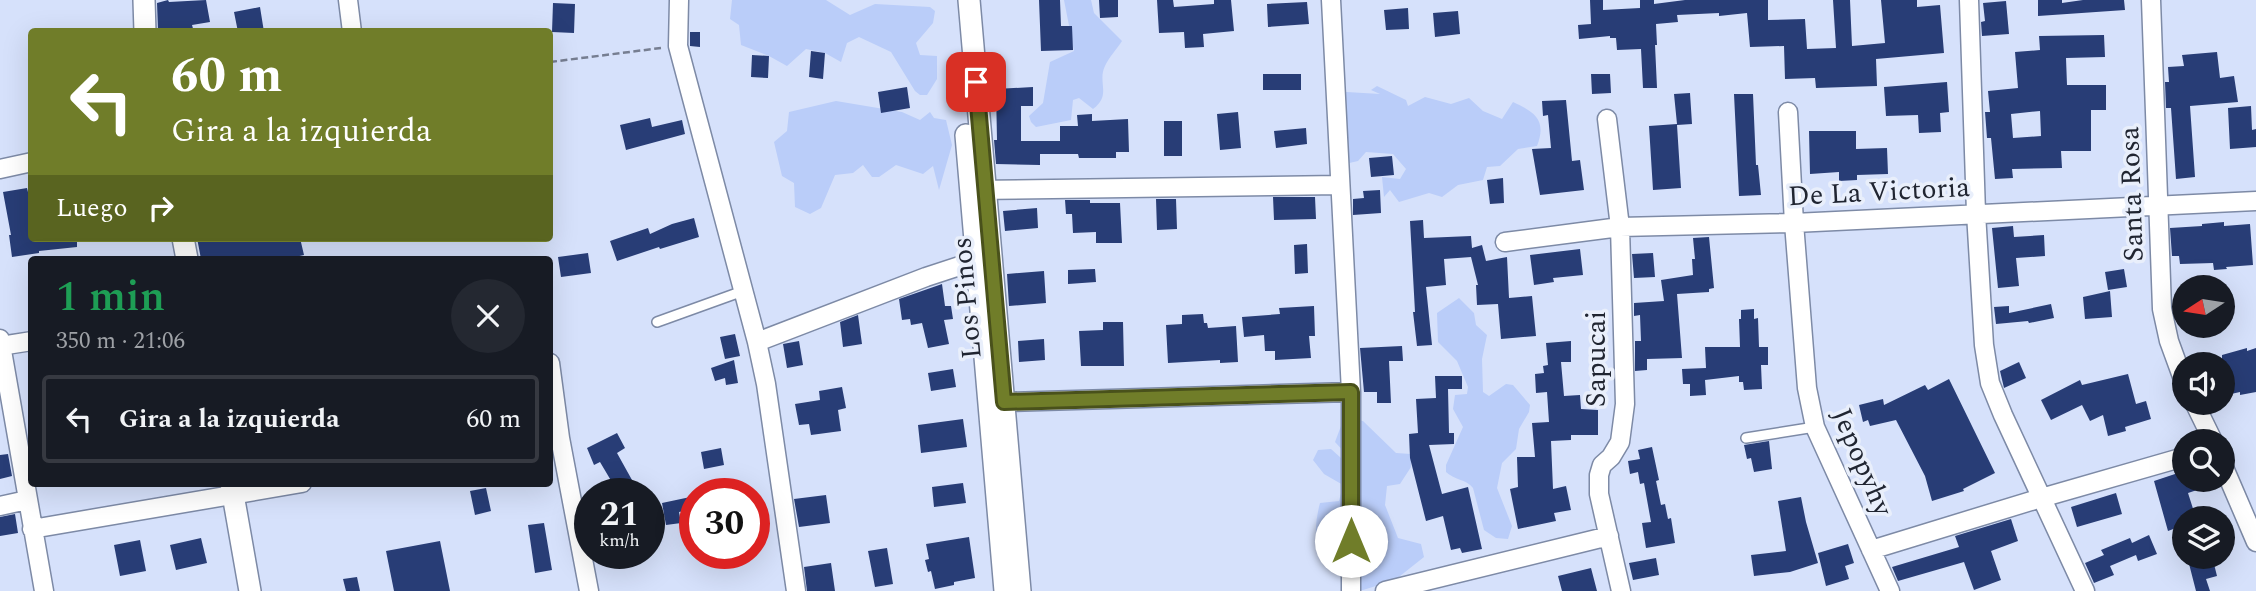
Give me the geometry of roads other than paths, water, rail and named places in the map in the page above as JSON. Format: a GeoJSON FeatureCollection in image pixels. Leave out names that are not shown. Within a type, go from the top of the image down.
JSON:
{"type":"FeatureCollection","features":[{"type":"Feature","properties":{"kind":"street"},"geometry":{"type":"LineString","coordinates":[[144,0],[145,28]]}},
{"type":"Feature","properties":{"kind":"street"},"geometry":{"type":"LineString","coordinates":[[348,0],[352,28]]}},
{"type":"Feature","properties":{"kind":"street"},"geometry":{"type":"LineString","coordinates":[[679,0],[678,46],[766,384],[796,591]]}},
{"type":"Feature","properties":{"kind":"street"},"geometry":{"type":"LineString","coordinates":[[954,0],[978,190],[1339,185]]}},
{"type":"Feature","properties":{"kind":"street","name":"Los Pinos"},"geometry":{"type":"LineString","coordinates":[[969,0],[978,190],[984,259],[1004,402],[1020,591]]}},
{"type":"Feature","properties":{"kind":"street"},"geometry":{"type":"LineString","coordinates":[[1331,0],[1351,392],[1351,591]]}},
{"type":"Feature","properties":{"kind":"street"},"geometry":{"type":"LineString","coordinates":[[1969,0],[1976,213],[1984,345],[1990,383],[2085,591]]}},
{"type":"Feature","properties":{"kind":"street","name":"Santa Rosa"},"geometry":{"type":"LineString","coordinates":[[2151,0],[2162,309],[2173,352]]}},
{"type":"Feature","properties":{"kind":"street","name":"Jepopyhy"},"geometry":{"type":"LineString","coordinates":[[1788,112],[1807,388],[1815,427],[1890,591]]}},
{"type":"Feature","properties":{"kind":"street","name":"Sapucai"},"geometry":{"type":"LineString","coordinates":[[1607,119],[1620,227],[1625,404],[1620,442],[1602,466],[1599,494],[1621,591]]}},
{"type":"Feature","properties":{"kind":"street"},"geometry":{"type":"LineString","coordinates":[[0,169],[28,163]]}},
{"type":"Feature","properties":{"kind":"street","name":"De La Victoria"},"geometry":{"type":"LineString","coordinates":[[1505,242],[1620,227],[1794,223],[2256,201]]}},
{"type":"Feature","properties":{"kind":"street"},"geometry":{"type":"LineString","coordinates":[[757,342],[926,277],[984,259],[1005,591]]}},
{"type":"Feature","properties":{"kind":"street"},"geometry":{"type":"LineString","coordinates":[[28,341],[0,343],[44,591]]}},
{"type":"Feature","properties":{"kind":"street"},"geometry":{"type":"LineString","coordinates":[[1004,402],[1351,392]]}},
{"type":"Feature","properties":{"kind":"street"},"geometry":{"type":"LineString","coordinates":[[553,409],[555,439],[589,591]]}},
{"type":"Feature","properties":{"kind":"street"},"geometry":{"type":"LineString","coordinates":[[1871,550],[2172,460]]}},
{"type":"Feature","properties":{"kind":"street"},"geometry":{"type":"LineString","coordinates":[[33,529],[232,489],[255,487]]}},
{"type":"Feature","properties":{"kind":"street"},"geometry":{"type":"LineString","coordinates":[[232,489],[250,591]]}},
{"type":"Feature","properties":{"kind":"street"},"geometry":{"type":"LineString","coordinates":[[2234,492],[2256,542]]}},
{"type":"Feature","properties":{"kind":"street"},"geometry":{"type":"LineString","coordinates":[[0,506],[27,500]]}},
{"type":"Feature","properties":{"kind":"street"},"geometry":{"type":"LineString","coordinates":[[1385,591],[1426,587],[1609,536]]}},
{"type":"Feature","properties":{"kind":"lane"},"geometry":{"type":"LineString","coordinates":[[656,322],[743,291]]}},
{"type":"Feature","properties":{"kind":"lane"},"geometry":{"type":"LineString","coordinates":[[1746,438],[1815,427]]}}]}
